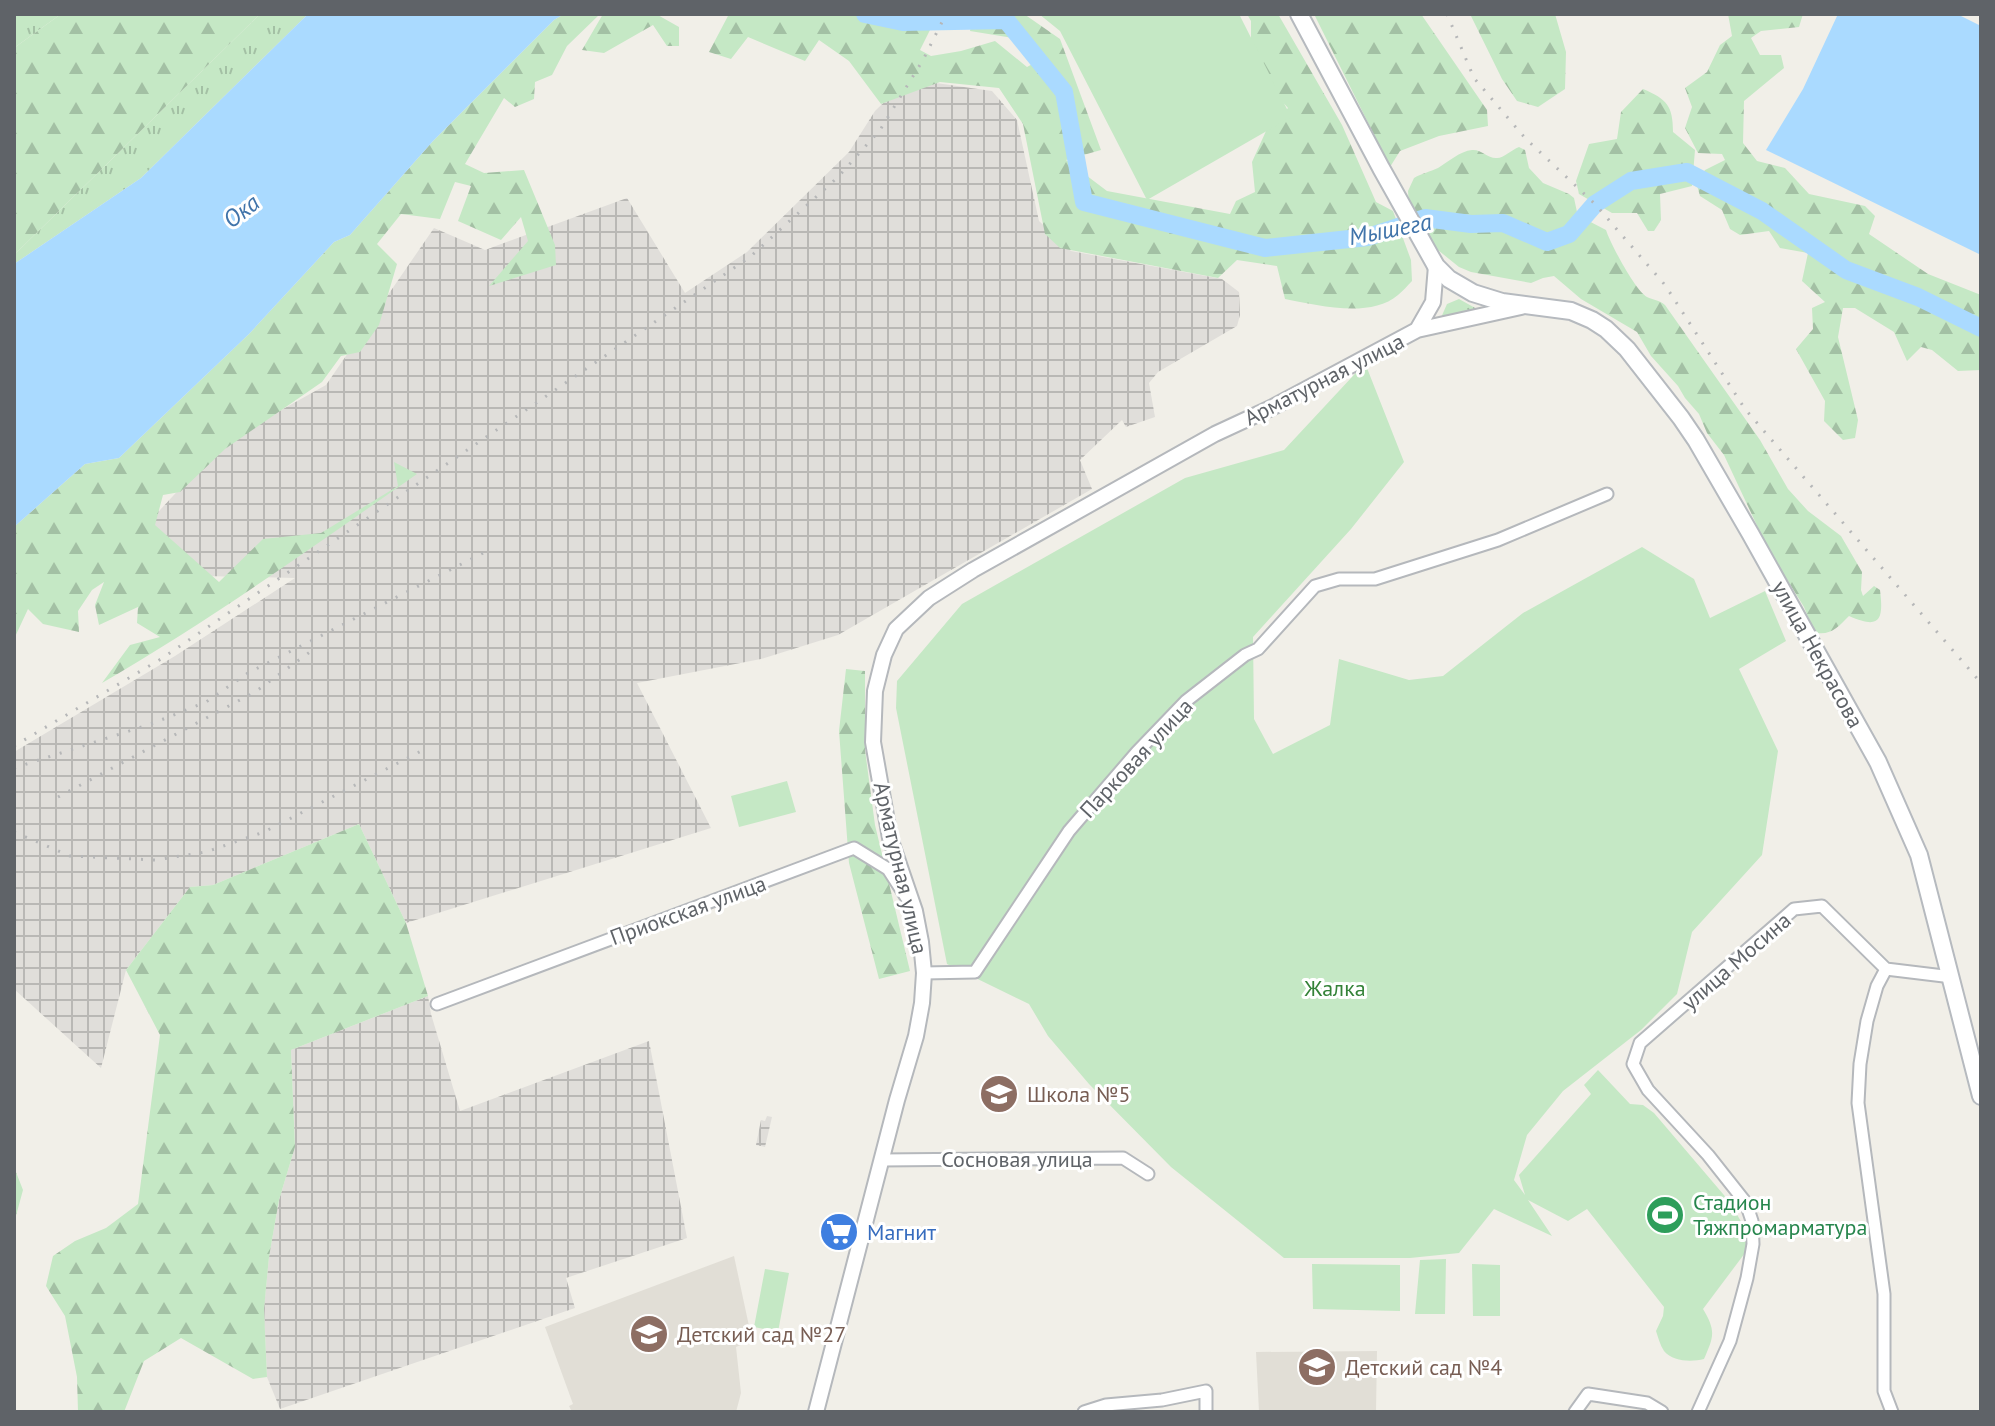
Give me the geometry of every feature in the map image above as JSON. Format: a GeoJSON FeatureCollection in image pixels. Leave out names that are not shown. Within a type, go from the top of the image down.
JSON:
{"type":"FeatureCollection","features":[{"type":"Feature","properties":{"kind":"main road","name":"улица Некрасова"},"geometry":{"type":"LineString","coordinates":[[1299,14],[1436,266],[1449,279],[1473,293],[1502,302],[1571,311],[1606,329],[1627,349],[1696,440],[1878,762],[1919,855],[1981,1096]]}},
{"type":"Feature","properties":{"kind":"street"},"geometry":{"type":"LineString","coordinates":[[1417,330],[1433,302],[1436,266]]}},
{"type":"Feature","properties":{"kind":"street","name":"улица Некрасова"},"geometry":{"type":"LineString","coordinates":[[1417,330],[1525,306]]}},
{"type":"Feature","properties":{"kind":"street","name":"Арматурная улица"},"geometry":{"type":"LineString","coordinates":[[816,1412],[916,1036],[922,1003],[924,973],[921,942],[915,911],[890,838],[873,742],[875,691],[884,655],[896,629],[929,598],[973,570],[1215,434],[1271,408],[1417,330]]}},
{"type":"Feature","properties":{"kind":"street","name":"Парковая улица"},"geometry":{"type":"LineString","coordinates":[[924,973],[975,972],[1069,831],[1137,752],[1186,701],[1245,655],[1258,649],[1315,586],[1339,579],[1375,579],[1498,540],[1607,494]]}},
{"type":"Feature","properties":{"kind":"street","name":"Приокская улица"},"geometry":{"type":"LineString","coordinates":[[437,1004],[854,848],[888,869],[915,911]]}},
{"type":"Feature","properties":{"kind":"street","name":"улица Мосина"},"geometry":{"type":"LineString","coordinates":[[1698,1412],[1730,1341],[1747,1278],[1753,1244],[1752,1221],[1746,1203],[1708,1155],[1648,1090],[1633,1064],[1640,1043],[1794,909],[1822,906],[1886,969]]}},
{"type":"Feature","properties":{"kind":"street"},"geometry":{"type":"LineString","coordinates":[[1892,1412],[1884,1391],[1884,1294],[1858,1103],[1860,1064],[1867,1021],[1877,986],[1886,969],[1952,977]]}},
{"type":"Feature","properties":{"kind":"street","name":"Сосновая улица"},"geometry":{"type":"LineString","coordinates":[[881,1160],[1123,1158],[1148,1174]]}},
{"type":"Feature","properties":{"kind":"street"},"geometry":{"type":"LineString","coordinates":[[1084,1412],[1106,1405],[1162,1400],[1206,1391],[1206,1412]]}},
{"type":"Feature","properties":{"kind":"street"},"geometry":{"type":"LineString","coordinates":[[1575,1412],[1588,1394],[1647,1403],[1662,1412]]}},
{"type":"Feature","properties":{"kind":"shaded area"},"geometry":{"type":"Polygon","coordinates":[[[908,79],[992,91],[1017,120],[1039,221],[1071,251],[1222,279],[1239,292],[1237,326],[1158,372],[1149,383],[1155,417],[1126,427],[1122,420],[1080,460],[1092,489],[838,635],[761,659],[637,683],[711,828],[406,923],[359,824],[213,885],[190,887],[126,970],[101,1068],[14,989],[14,752],[175,656],[295,578],[205,576],[148,523],[222,443],[326,385],[434,228],[485,250],[627,198],[685,293],[747,252],[849,152],[875,111],[908,79]]]}},
{"type":"Feature","properties":{"kind":"shaded area"},"geometry":{"type":"Polygon","coordinates":[[[428,996],[460,1111],[649,1041],[687,1238],[566,1278],[575,1308],[280,1409],[267,1377],[264,1308],[279,1200],[295,1147],[291,1050],[428,996]]]}},
{"type":"Feature","properties":{"kind":"shaded area"},"geometry":{"type":"Polygon","coordinates":[[[767,1116],[772,1117],[765,1147],[756,1145],[761,1120],[765,1121],[767,1116]]]}},
{"type":"Feature","properties":{"kind":"shaded area","name":"Детский сад №27"},"geometry":{"type":"Polygon","coordinates":[[[734,1256],[752,1340],[736,1347],[741,1393],[736,1412],[572,1412],[569,1406],[573,1404],[545,1327],[734,1256]]]}},
{"type":"Feature","properties":{"kind":"shaded area","name":"Детский сад №4"},"geometry":{"type":"Polygon","coordinates":[[[1377,1351],[1376,1412],[1259,1412],[1256,1352],[1377,1351]]]}},
{"type":"Feature","properties":{"kind":"green space"},"geometry":{"type":"Polygon","coordinates":[[[14,14],[61,14],[14,48],[14,14]]]}},
{"type":"Feature","properties":{"kind":"green space"},"geometry":{"type":"Polygon","coordinates":[[[61,14],[260,14],[14,255],[14,48],[61,14]]]}},
{"type":"Feature","properties":{"kind":"green space"},"geometry":{"type":"Polygon","coordinates":[[[260,14],[308,14],[141,178],[14,264],[14,255],[260,14]]]}},
{"type":"Feature","properties":{"kind":"green space"},"geometry":{"type":"Polygon","coordinates":[[[564,14],[600,14],[567,46],[552,75],[535,82],[534,99],[515,107],[504,98],[465,164],[484,173],[524,170],[555,245],[556,265],[489,286],[528,241],[521,217],[501,240],[458,221],[471,186],[455,182],[440,219],[401,214],[377,244],[397,264],[379,325],[360,352],[341,356],[322,382],[225,449],[180,492],[163,495],[155,525],[219,582],[263,539],[321,533],[398,486],[394,462],[417,474],[222,608],[102,683],[130,645],[160,637],[137,623],[138,607],[99,625],[95,605],[104,582],[92,590],[78,611],[79,632],[43,624],[28,609],[14,639],[14,527],[85,464],[119,458],[249,334],[334,242],[350,235],[433,141],[554,20],[564,14]]]}},
{"type":"Feature","properties":{"kind":"green space"},"geometry":{"type":"Polygon","coordinates":[[[603,14],[656,14],[679,27],[679,46],[667,46],[653,25],[604,53],[582,50],[603,14]]]}},
{"type":"Feature","properties":{"kind":"green space"},"geometry":{"type":"Polygon","coordinates":[[[729,14],[938,14],[920,50],[931,56],[995,41],[1027,67],[1038,61],[1013,38],[970,31],[974,14],[1024,14],[1060,39],[1101,150],[1066,160],[1107,191],[1230,214],[1236,201],[1255,192],[1252,162],[1266,131],[1288,108],[1251,67],[1251,21],[1247,14],[1278,14],[1342,125],[1376,202],[1393,211],[1411,260],[1412,281],[1386,302],[1373,307],[1343,308],[1285,299],[1277,266],[1237,260],[1218,278],[1060,248],[1045,234],[1023,124],[999,88],[940,82],[881,104],[849,61],[819,40],[805,61],[748,37],[731,59],[709,52],[729,14]]]}},
{"type":"Feature","properties":{"kind":"green space"},"geometry":{"type":"Polygon","coordinates":[[[1039,14],[1239,14],[1291,117],[1147,200],[1060,31],[1039,14]]]}},
{"type":"Feature","properties":{"kind":"green space"},"geometry":{"type":"Polygon","coordinates":[[[1314,14],[1421,14],[1487,110],[1488,126],[1439,136],[1400,151],[1390,167],[1314,14]]]}},
{"type":"Feature","properties":{"kind":"green space"},"geometry":{"type":"Polygon","coordinates":[[[1470,14],[1555,14],[1566,52],[1565,89],[1538,107],[1517,101],[1502,79],[1470,14]]]}},
{"type":"Feature","properties":{"kind":"green space"},"geometry":{"type":"Polygon","coordinates":[[[1728,14],[1803,14],[1799,27],[1761,31],[1751,38],[1760,55],[1781,55],[1784,68],[1744,101],[1743,143],[1757,161],[1785,168],[1809,194],[1865,206],[1875,216],[1869,234],[1928,274],[1981,295],[1981,370],[1958,371],[1932,350],[1921,347],[1907,361],[1894,332],[1855,308],[1843,308],[1838,337],[1858,420],[1855,438],[1843,440],[1824,421],[1825,401],[1796,349],[1813,329],[1812,308],[1825,302],[1802,281],[1808,253],[1780,248],[1769,231],[1740,235],[1730,229],[1722,210],[1700,196],[1696,182],[1705,170],[1725,160],[1722,154],[1698,153],[1685,128],[1692,107],[1685,88],[1707,72],[1720,45],[1732,36],[1728,14]]]}},
{"type":"Feature","properties":{"kind":"green space"},"geometry":{"type":"Polygon","coordinates":[[[1643,89],[1667,104],[1673,132],[1695,150],[1692,186],[1660,194],[1661,220],[1654,231],[1648,231],[1637,213],[1612,213],[1579,194],[1576,181],[1589,144],[1617,139],[1621,112],[1643,89]]]}},
{"type":"Feature","properties":{"kind":"green space"},"geometry":{"type":"Polygon","coordinates":[[[1519,147],[1525,150],[1529,168],[1543,183],[1569,194],[1574,198],[1581,217],[1606,230],[1636,285],[1647,297],[1665,305],[1760,440],[1788,489],[1808,511],[1841,536],[1862,572],[1863,596],[1874,586],[1880,590],[1881,609],[1877,620],[1867,622],[1849,616],[1831,631],[1822,633],[1817,633],[1812,627],[1804,607],[1768,549],[1724,455],[1707,433],[1699,414],[1651,356],[1637,332],[1581,299],[1554,276],[1531,283],[1471,272],[1459,267],[1428,242],[1409,205],[1408,191],[1414,178],[1468,151],[1475,150],[1499,158],[1519,147]]]}},
{"type":"Feature","properties":{"kind":"green space"},"geometry":{"type":"Polygon","coordinates":[[[1459,299],[1477,309],[1440,320],[1447,304],[1459,299]]]}},
{"type":"Feature","properties":{"kind":"green space","name":"Жалка"},"geometry":{"type":"Polygon","coordinates":[[[1365,363],[1404,462],[1351,529],[1253,637],[1254,719],[1273,754],[1330,725],[1339,659],[1409,680],[1443,676],[1523,613],[1642,547],[1694,579],[1710,618],[1765,591],[1786,641],[1739,669],[1778,751],[1762,855],[1692,932],[1677,994],[1641,1030],[1563,1091],[1527,1135],[1514,1180],[1525,1195],[1519,1175],[1591,1094],[1584,1085],[1598,1070],[1630,1104],[1643,1105],[1654,1113],[1729,1201],[1749,1235],[1748,1249],[1703,1309],[1712,1334],[1704,1359],[1683,1360],[1664,1351],[1656,1331],[1664,1307],[1587,1209],[1568,1221],[1528,1200],[1552,1236],[1494,1209],[1459,1253],[1410,1258],[1284,1258],[1171,1167],[1089,1084],[1048,1036],[1029,1004],[947,964],[896,708],[897,681],[962,604],[1185,478],[1284,450],[1365,363]]]}},
{"type":"Feature","properties":{"kind":"green space"},"geometry":{"type":"Polygon","coordinates":[[[846,669],[865,671],[865,750],[875,825],[910,971],[879,979],[849,863],[839,731],[846,669]]]}},
{"type":"Feature","properties":{"kind":"green space"},"geometry":{"type":"Polygon","coordinates":[[[787,781],[796,812],[739,827],[731,796],[787,781]]]}},
{"type":"Feature","properties":{"kind":"green space"},"geometry":{"type":"Polygon","coordinates":[[[359,824],[406,923],[428,996],[291,1050],[295,1147],[279,1200],[269,1257],[264,1309],[267,1377],[253,1379],[181,1338],[144,1361],[124,1412],[78,1412],[77,1377],[65,1316],[46,1286],[53,1256],[75,1241],[106,1228],[138,1204],[160,1035],[126,970],[190,887],[213,885],[359,824]]]}},
{"type":"Feature","properties":{"kind":"green space"},"geometry":{"type":"Polygon","coordinates":[[[14,1167],[23,1190],[14,1223],[14,1167]]]}},
{"type":"Feature","properties":{"kind":"green space"},"geometry":{"type":"Polygon","coordinates":[[[1446,1259],[1445,1314],[1415,1314],[1420,1260],[1446,1259]]]}},
{"type":"Feature","properties":{"kind":"green space"},"geometry":{"type":"Polygon","coordinates":[[[1312,1264],[1400,1265],[1400,1311],[1313,1309],[1312,1264]]]}},
{"type":"Feature","properties":{"kind":"green space"},"geometry":{"type":"Polygon","coordinates":[[[1472,1264],[1500,1265],[1500,1316],[1473,1316],[1472,1264]]]}},
{"type":"Feature","properties":{"kind":"green space"},"geometry":{"type":"Polygon","coordinates":[[[765,1269],[789,1273],[778,1332],[754,1327],[765,1269]]]}},
{"type":"Feature","properties":{"kind":"water","name":"Ока"},"geometry":{"type":"Polygon","coordinates":[[[308,14],[564,14],[554,20],[433,141],[350,235],[334,242],[249,334],[119,458],[85,464],[14,527],[14,264],[141,178],[308,14]]]}},
{"type":"Feature","properties":{"kind":"water"},"geometry":{"type":"Polygon","coordinates":[[[1838,14],[1957,14],[1981,26],[1981,255],[1766,150],[1803,89],[1838,14]]]}},
{"type":"Feature","properties":{"kind":"waterway","name":"Мышега"},"geometry":{"type":"LineString","coordinates":[[865,14],[903,22],[1006,20],[1064,92],[1084,202],[1265,248],[1368,237],[1425,218],[1471,224],[1503,223],[1547,242],[1569,234],[1595,204],[1631,181],[1687,172],[1762,211],[1846,270],[1918,297],[1981,328]]}},
{"type":"Feature","properties":{"kind":"railway"},"geometry":{"type":"LineString","coordinates":[[14,746],[161,659],[750,257],[838,177],[880,130],[923,60],[946,14]]}},
{"type":"Feature","properties":{"kind":"railway"},"geometry":{"type":"LineString","coordinates":[[1447,14],[1474,78],[1525,138],[1595,204],[1665,285],[1745,409],[1981,683]]}},
{"type":"Feature","properties":{"kind":"railway"},"geometry":{"type":"LineString","coordinates":[[14,768],[151,724],[206,702],[248,673],[489,550]]}},
{"type":"Feature","properties":{"kind":"railway"},"geometry":{"type":"LineString","coordinates":[[58,797],[255,692],[314,649]]}},
{"type":"Feature","properties":{"kind":"railway"},"geometry":{"type":"LineString","coordinates":[[14,832],[70,856],[155,860],[206,852],[264,832],[425,749]]}},
{"type":"Feature","properties":{"kind":"place","name":"Школа №5"},"geometry":{"type":"Point","coordinates":[999,1094]}},
{"type":"Feature","properties":{"kind":"place","name":"Стадион Тяжпромарматура"},"geometry":{"type":"Point","coordinates":[1665,1215]}},
{"type":"Feature","properties":{"kind":"place","name":"Магнит"},"geometry":{"type":"Point","coordinates":[839,1232]}},
{"type":"Feature","properties":{"kind":"place","name":"Детский сад №27"},"geometry":{"type":"Point","coordinates":[649,1334]}},
{"type":"Feature","properties":{"kind":"place","name":"Детский сад №4"},"geometry":{"type":"Point","coordinates":[1317,1367]}}]}
